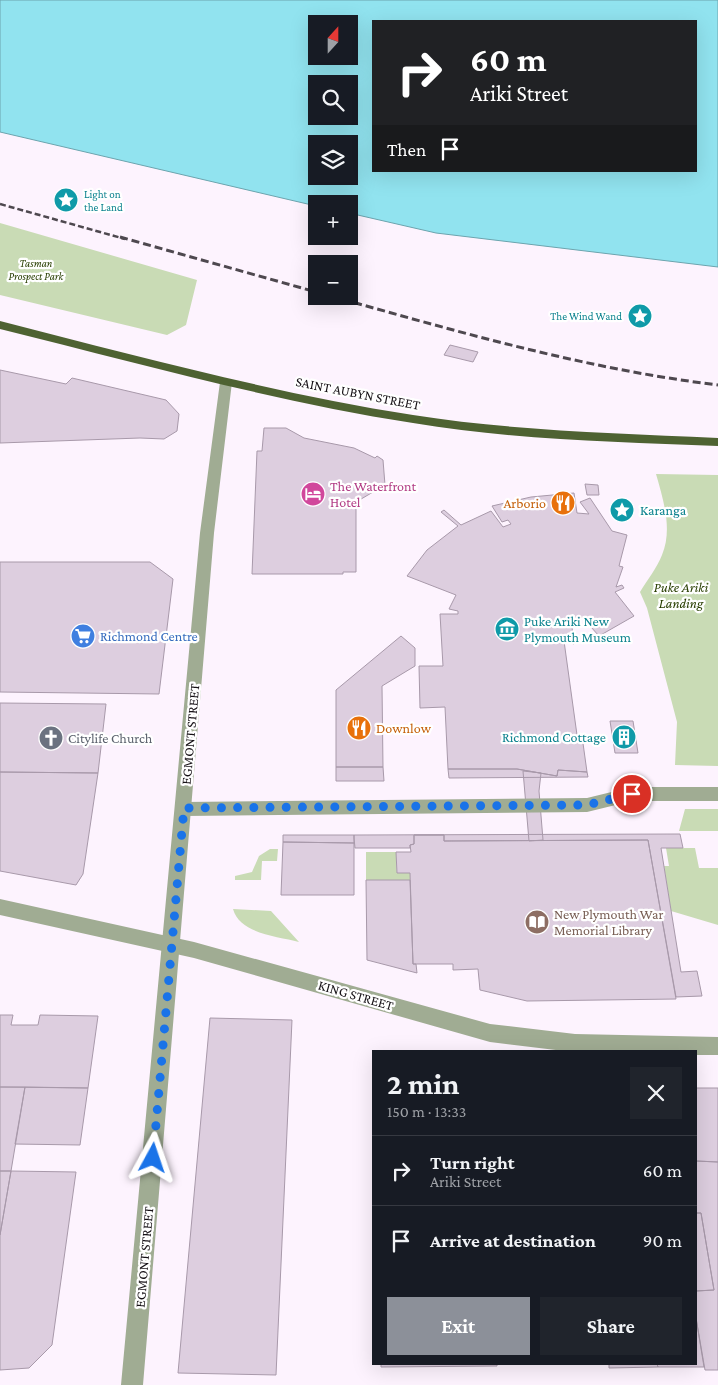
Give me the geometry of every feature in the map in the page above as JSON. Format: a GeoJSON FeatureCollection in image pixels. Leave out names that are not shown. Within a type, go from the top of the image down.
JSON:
{"type":"FeatureCollection","features":[{"type":"Feature","properties":{"kind":"highway","name":"SAINT AUBYN STREET"},"geometry":{"type":"LineString","coordinates":[[0,326],[226,382],[412,419],[485,429],[718,442]]}},
{"type":"Feature","properties":{"kind":"street","name":"EGMONT STREET"},"geometry":{"type":"LineString","coordinates":[[132,1385],[207,533],[226,382]]}},
{"type":"Feature","properties":{"kind":"street"},"geometry":{"type":"LineString","coordinates":[[184,808],[587,805],[632,794],[718,794]]}},
{"type":"Feature","properties":{"kind":"street","name":"KING STREET"},"geometry":{"type":"LineString","coordinates":[[0,906],[242,963],[490,1033],[522,1039],[584,1043],[718,1046]]}},
{"type":"Feature","properties":{"kind":"green space","name":"Tasman Prospect Park"},"geometry":{"type":"Polygon","coordinates":[[[0,223],[197,280],[186,325],[167,335],[0,295],[0,223]]]}},
{"type":"Feature","properties":{"kind":"green space","name":"Puke Ariki Landing"},"geometry":{"type":"Polygon","coordinates":[[[656,474],[718,475],[718,766],[675,765],[677,722],[647,608],[640,592],[660,560],[667,535],[666,514],[656,474]]]}},
{"type":"Feature","properties":{"kind":"green space"},"geometry":{"type":"Polygon","coordinates":[[[685,809],[718,809],[718,831],[679,831],[685,809]]]}},
{"type":"Feature","properties":{"kind":"green space"},"geometry":{"type":"Polygon","coordinates":[[[666,848],[695,848],[699,868],[718,868],[718,925],[671,911],[664,866],[669,866],[666,848]]]}},
{"type":"Feature","properties":{"kind":"green space"},"geometry":{"type":"Polygon","coordinates":[[[270,849],[278,849],[277,861],[262,861],[261,880],[235,880],[235,876],[252,872],[259,856],[270,849]]]}},
{"type":"Feature","properties":{"kind":"green space"},"geometry":{"type":"Polygon","coordinates":[[[366,852],[396,852],[397,873],[410,873],[410,880],[366,880],[366,852]]]}},
{"type":"Feature","properties":{"kind":"green space"},"geometry":{"type":"Polygon","coordinates":[[[233,909],[271,911],[299,942],[270,936],[251,929],[243,924],[233,909]]]}},
{"type":"Feature","properties":{"kind":"water"},"geometry":{"type":"Polygon","coordinates":[[[0,0],[718,0],[718,267],[436,233],[358,215],[358,195],[308,195],[308,204],[0,132],[0,0]]]}},
{"type":"Feature","properties":{"kind":"building"},"geometry":{"type":"Polygon","coordinates":[[[450,345],[478,352],[473,362],[444,355],[450,345]]]}},
{"type":"Feature","properties":{"kind":"building"},"geometry":{"type":"Polygon","coordinates":[[[0,370],[66,384],[72,378],[166,400],[179,414],[177,431],[164,439],[140,438],[0,443],[0,370]]]}},
{"type":"Feature","properties":{"kind":"building","name":"The Waterfront Hotel"},"geometry":{"type":"Polygon","coordinates":[[[264,428],[286,428],[304,438],[354,448],[383,460],[385,485],[356,502],[356,572],[343,572],[343,574],[252,574],[257,451],[262,451],[264,428]]]}},
{"type":"Feature","properties":{"kind":"building"},"geometry":{"type":"Polygon","coordinates":[[[585,484],[598,485],[599,495],[587,495],[585,484]]]}},
{"type":"Feature","properties":{"kind":"building","name":"Puke Ariki New Plymouth Museum"},"geometry":{"type":"Polygon","coordinates":[[[574,493],[577,513],[589,514],[580,502],[590,498],[612,531],[627,535],[619,566],[623,567],[616,587],[622,585],[624,588],[615,592],[634,616],[599,636],[582,617],[575,622],[571,619],[574,644],[564,641],[577,735],[582,736],[587,772],[558,770],[557,776],[517,769],[448,769],[445,707],[420,708],[419,666],[443,666],[440,614],[458,614],[458,611],[449,609],[456,595],[407,576],[427,550],[458,526],[441,512],[444,510],[461,525],[491,511],[503,527],[511,524],[508,520],[502,522],[492,506],[531,497],[574,493]]]}},
{"type":"Feature","properties":{"kind":"building","name":"Richmond Centre"},"geometry":{"type":"Polygon","coordinates":[[[0,562],[150,562],[173,579],[159,694],[0,692],[0,562]]]}},
{"type":"Feature","properties":{"kind":"building","name":"Downlow"},"geometry":{"type":"Polygon","coordinates":[[[401,636],[415,648],[415,666],[382,686],[383,767],[336,767],[336,690],[401,636]]]}},
{"type":"Feature","properties":{"kind":"building","name":"Citylife Church"},"geometry":{"type":"Polygon","coordinates":[[[0,703],[106,704],[98,773],[0,772],[0,703]]]}},
{"type":"Feature","properties":{"kind":"building","name":"Richmond Cottage"},"geometry":{"type":"Polygon","coordinates":[[[610,721],[633,721],[638,753],[615,753],[610,721]]]}},
{"type":"Feature","properties":{"kind":"building"},"geometry":{"type":"Polygon","coordinates":[[[336,767],[383,767],[384,781],[336,781],[336,767]]]}},
{"type":"Feature","properties":{"kind":"building"},"geometry":{"type":"Polygon","coordinates":[[[448,769],[517,769],[557,776],[558,770],[587,772],[588,777],[449,778],[448,769]]]}},
{"type":"Feature","properties":{"kind":"building"},"geometry":{"type":"Polygon","coordinates":[[[523,771],[541,773],[539,791],[543,840],[529,841],[523,771]]]}},
{"type":"Feature","properties":{"kind":"building"},"geometry":{"type":"Polygon","coordinates":[[[0,772],[98,773],[83,874],[76,885],[0,871],[0,772]]]}},
{"type":"Feature","properties":{"kind":"building"},"geometry":{"type":"Polygon","coordinates":[[[680,834],[683,848],[661,848],[681,972],[697,971],[702,996],[676,997],[648,840],[444,841],[444,835],[414,835],[414,844],[410,845],[410,848],[355,848],[354,838],[354,835],[680,834]]]}},
{"type":"Feature","properties":{"kind":"building"},"geometry":{"type":"Polygon","coordinates":[[[283,835],[354,835],[354,843],[283,842],[283,835]]]}},
{"type":"Feature","properties":{"kind":"building","name":"New Plymouth War Memorial Library"},"geometry":{"type":"Polygon","coordinates":[[[414,835],[444,835],[444,841],[648,840],[676,999],[527,1001],[480,990],[478,969],[453,970],[453,964],[413,964],[410,873],[397,873],[396,852],[411,852],[410,845],[414,844],[414,835]]]}},
{"type":"Feature","properties":{"kind":"building"},"geometry":{"type":"Polygon","coordinates":[[[283,842],[354,843],[354,895],[281,895],[283,842]]]}},
{"type":"Feature","properties":{"kind":"building"},"geometry":{"type":"Polygon","coordinates":[[[366,880],[410,880],[413,964],[416,964],[417,973],[367,960],[366,880]]]}},
{"type":"Feature","properties":{"kind":"building"},"geometry":{"type":"Polygon","coordinates":[[[0,1015],[13,1015],[11,1025],[38,1025],[40,1015],[98,1016],[88,1088],[0,1087],[0,1015]]]}},
{"type":"Feature","properties":{"kind":"building"},"geometry":{"type":"Polygon","coordinates":[[[210,1018],[292,1020],[276,1375],[178,1373],[210,1018]]]}},
{"type":"Feature","properties":{"kind":"building"},"geometry":{"type":"Polygon","coordinates":[[[0,1087],[25,1087],[11,1171],[0,1171],[0,1087]]]}},
{"type":"Feature","properties":{"kind":"building"},"geometry":{"type":"Polygon","coordinates":[[[25,1087],[88,1088],[80,1145],[15,1144],[25,1087]]]}},
{"type":"Feature","properties":{"kind":"building"},"geometry":{"type":"Polygon","coordinates":[[[697,1088],[718,1088],[718,1162],[697,1161],[697,1088]]]}},
{"type":"Feature","properties":{"kind":"building"},"geometry":{"type":"Polygon","coordinates":[[[697,1161],[718,1162],[718,1370],[705,1370],[697,1324],[697,1291],[714,1290],[701,1213],[697,1213],[697,1161]]]}},
{"type":"Feature","properties":{"kind":"building"},"geometry":{"type":"Polygon","coordinates":[[[0,1171],[11,1171],[0,1235],[0,1171]]]}},
{"type":"Feature","properties":{"kind":"building"},"geometry":{"type":"Polygon","coordinates":[[[11,1171],[76,1172],[52,1345],[29,1368],[0,1370],[0,1235],[11,1171]]]}},
{"type":"Feature","properties":{"kind":"building"},"geometry":{"type":"Polygon","coordinates":[[[697,1213],[701,1213],[714,1290],[697,1291],[697,1213]]]}},
{"type":"Feature","properties":{"kind":"building"},"geometry":{"type":"Polygon","coordinates":[[[697,1324],[704,1367],[658,1367],[657,1365],[697,1365],[697,1324]]]}},
{"type":"Feature","properties":{"kind":"building"},"geometry":{"type":"Polygon","coordinates":[[[381,1365],[497,1365],[497,1366],[381,1367],[381,1365]]]}},
{"type":"Feature","properties":{"kind":"building"},"geometry":{"type":"Polygon","coordinates":[[[609,1365],[657,1365],[658,1367],[609,1368],[609,1365]]]}},
{"type":"Feature","properties":{"kind":"railway"},"geometry":{"type":"LineString","coordinates":[[0,204],[125,239]]}},
{"type":"Feature","properties":{"kind":"railway"},"geometry":{"type":"LineString","coordinates":[[120,237],[308,290]]}},
{"type":"Feature","properties":{"kind":"railway"},"geometry":{"type":"LineString","coordinates":[[358,304],[475,336],[571,359],[669,378],[718,385]]}},
{"type":"Feature","properties":{"kind":"place","name":"Light on the Land"},"geometry":{"type":"Point","coordinates":[66,200]}},
{"type":"Feature","properties":{"kind":"place","name":"The Wind Wand"},"geometry":{"type":"Point","coordinates":[640,316]}},
{"type":"Feature","properties":{"kind":"place","name":"The Waterfront Hotel"},"geometry":{"type":"Point","coordinates":[313,494]}},
{"type":"Feature","properties":{"kind":"place","name":"Arborio"},"geometry":{"type":"Point","coordinates":[563,503]}},
{"type":"Feature","properties":{"kind":"place","name":"Karanga"},"geometry":{"type":"Point","coordinates":[622,510]}},
{"type":"Feature","properties":{"kind":"place","name":"Puke Ariki New Plymouth Museum"},"geometry":{"type":"Point","coordinates":[507,629]}},
{"type":"Feature","properties":{"kind":"place","name":"Richmond Centre"},"geometry":{"type":"Point","coordinates":[83,636]}},
{"type":"Feature","properties":{"kind":"place","name":"Downlow"},"geometry":{"type":"Point","coordinates":[359,728]}},
{"type":"Feature","properties":{"kind":"place","name":"Richmond Cottage"},"geometry":{"type":"Point","coordinates":[624,737]}},
{"type":"Feature","properties":{"kind":"place","name":"Citylife Church"},"geometry":{"type":"Point","coordinates":[51,738]}},
{"type":"Feature","properties":{"kind":"place","name":"New Plymouth War Memorial Library"},"geometry":{"type":"Point","coordinates":[537,922]}},
{"type":"Feature","properties":{"kind":"route"},"geometry":{"type":"LineString","coordinates":[[153,1158],[184,808],[587,805],[632,794]]}}]}
